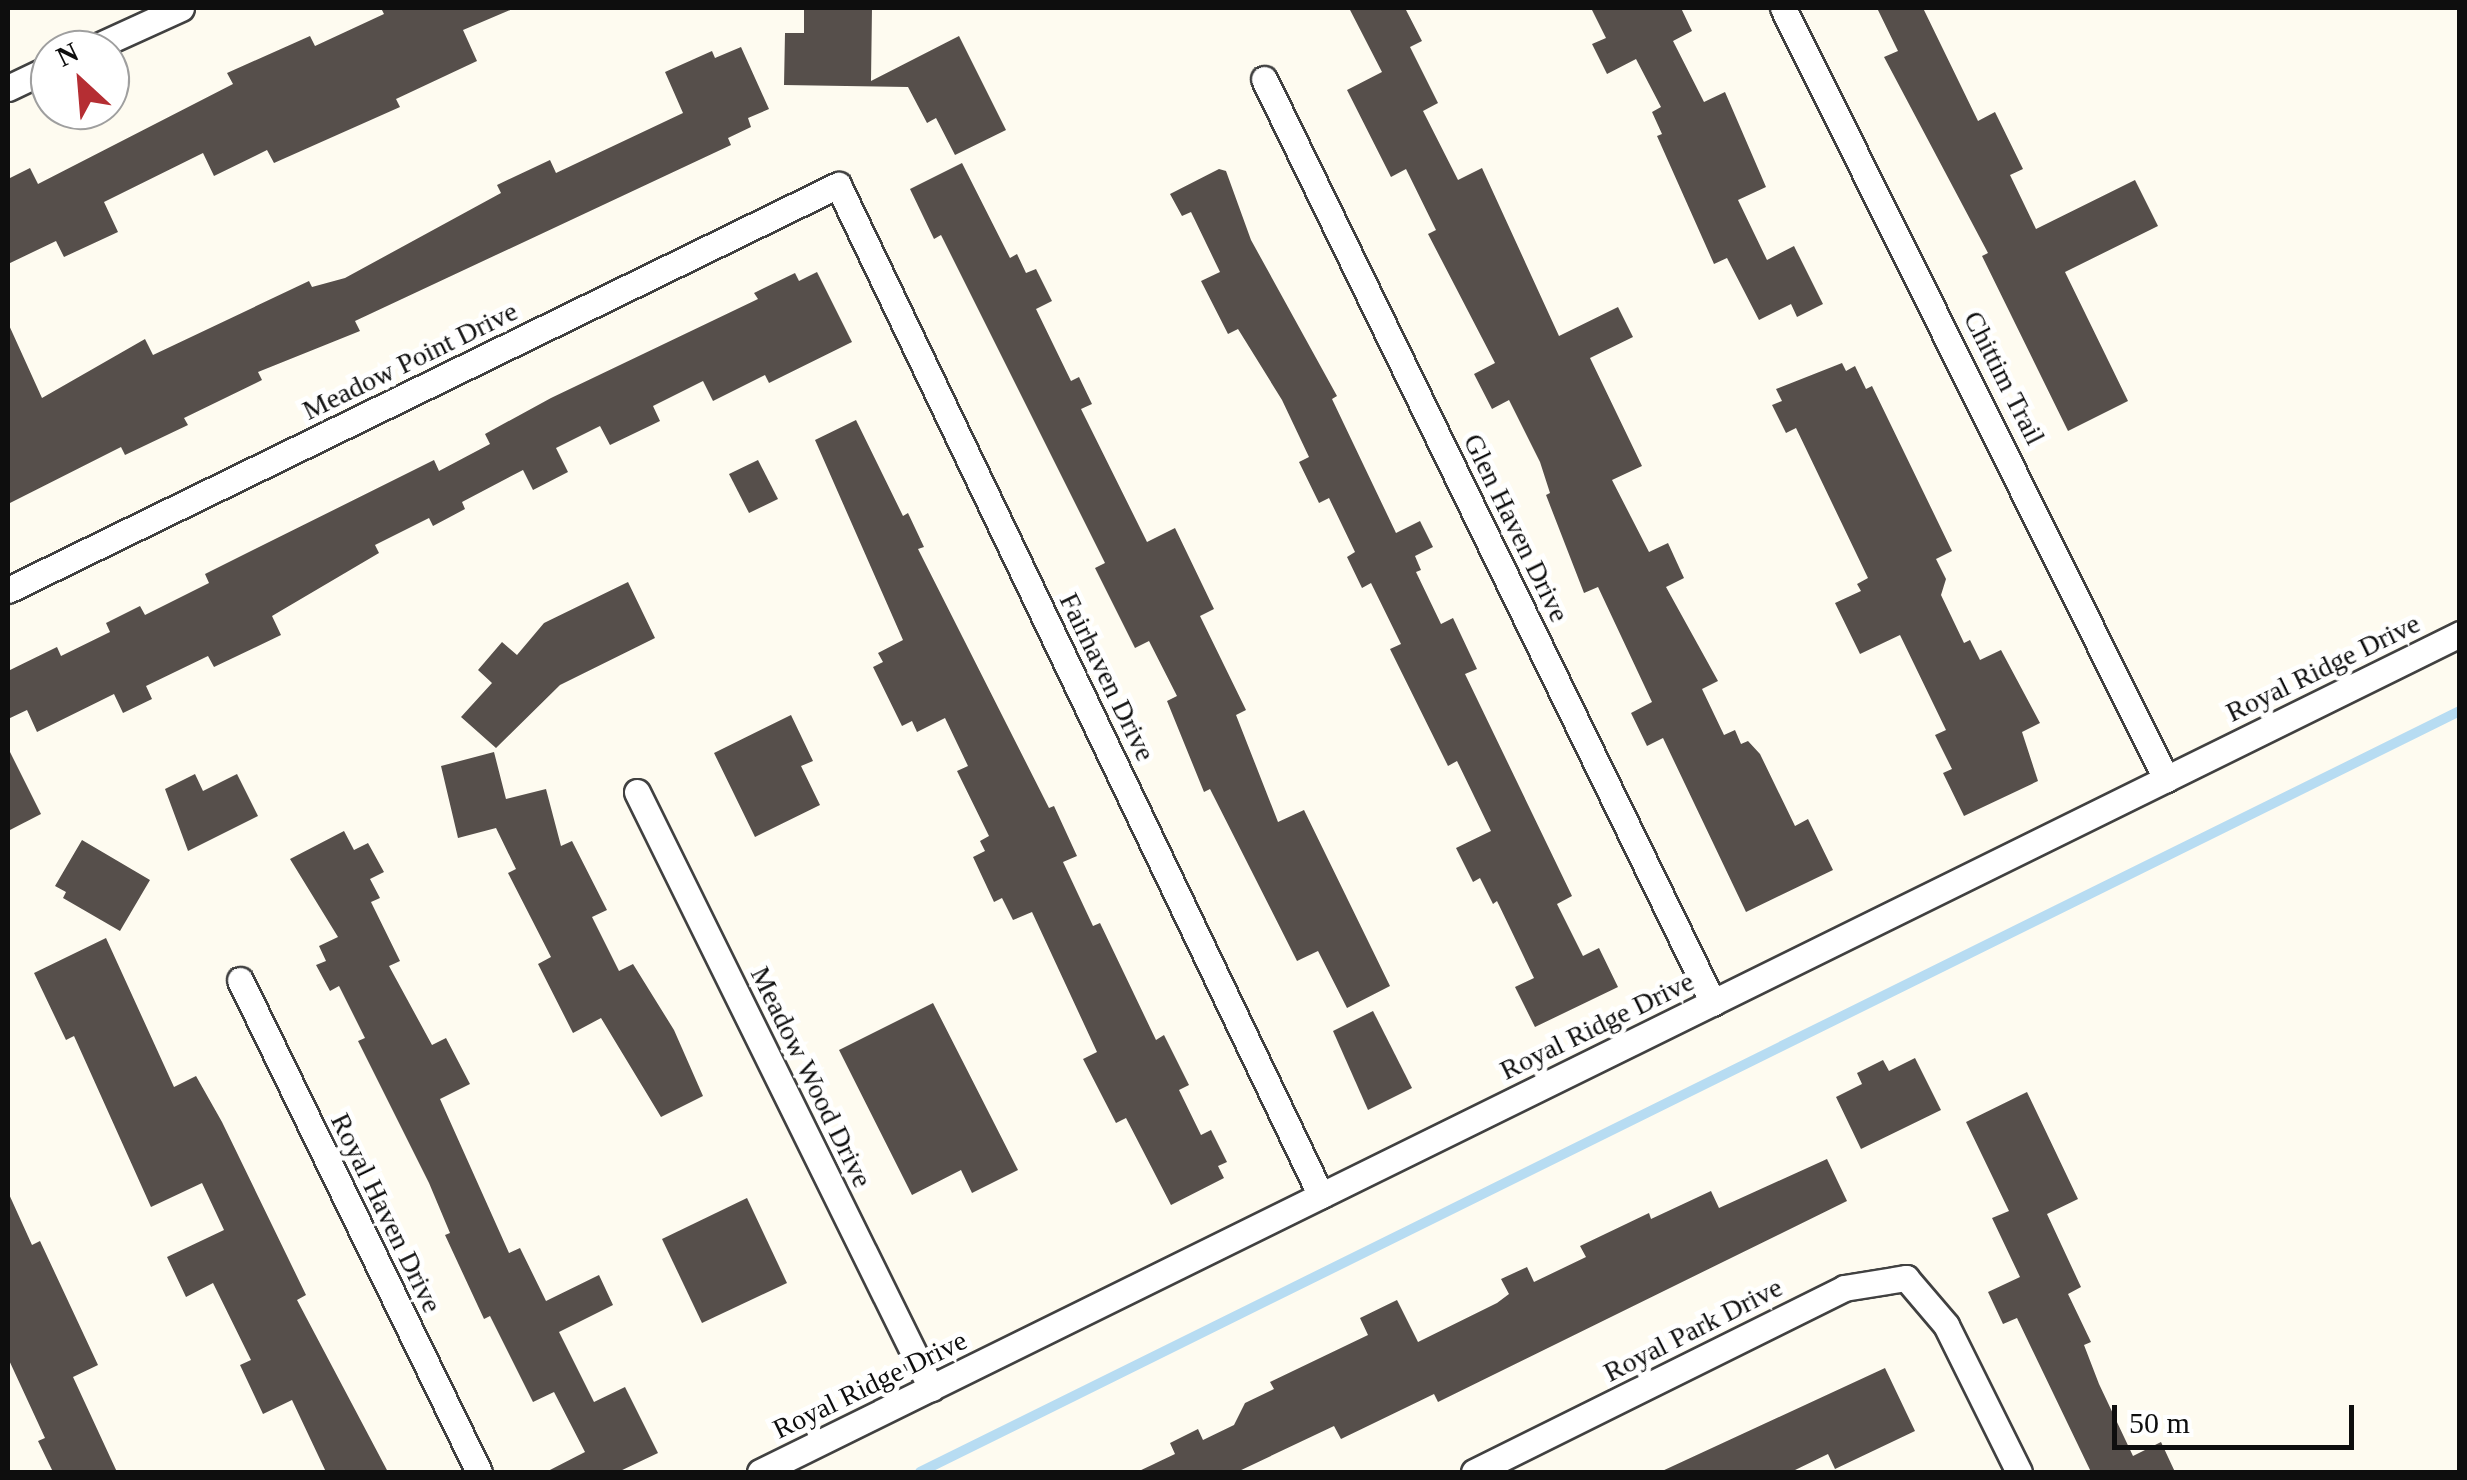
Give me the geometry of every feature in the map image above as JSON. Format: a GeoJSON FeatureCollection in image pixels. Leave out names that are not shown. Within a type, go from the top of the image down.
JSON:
{"type":"FeatureCollection","features":[{"type":"Feature","properties":{"kind":"street"},"geometry":{"type":"LineString","coordinates":[[130,31],[181,8]]}},
{"type":"Feature","properties":{"kind":"street","name":"Chittim Trail"},"geometry":{"type":"LineString","coordinates":[[1783,8],[2166,778]]}},
{"type":"Feature","properties":{"kind":"street","name":"Glen Haven Drive"},"geometry":{"type":"LineString","coordinates":[[1264,79],[1713,1002]]}},
{"type":"Feature","properties":{"kind":"street","name":"Meadow Point Drive"},"geometry":{"type":"LineString","coordinates":[[8,590],[838,185]]}},
{"type":"Feature","properties":{"kind":"street","name":"Fairhaven Drive"},"geometry":{"type":"LineString","coordinates":[[838,185],[1321,1196]]}},
{"type":"Feature","properties":{"kind":"street","name":"Royal Ridge Drive"},"geometry":{"type":"LineString","coordinates":[[760,1472],[2460,634]]}},
{"type":"Feature","properties":{"kind":"street","name":"Meadow Wood Drive"},"geometry":{"type":"LineString","coordinates":[[637,792],[932,1388]]}},
{"type":"Feature","properties":{"kind":"street","name":"Royal Haven Drive"},"geometry":{"type":"LineString","coordinates":[[240,980],[479,1472]]}},
{"type":"Feature","properties":{"kind":"street","name":"Royal Park Drive"},"geometry":{"type":"LineString","coordinates":[[1474,1472],[1844,1288],[1906,1278],[1934,1310],[2018,1472]]}},
{"type":"Feature","properties":{"kind":"building"},"geometry":{"type":"Polygon","coordinates":[[[381,8],[515,8],[463,30],[477,61],[396,99],[400,107],[274,163],[267,150],[214,176],[203,153],[104,202],[118,232],[64,257],[56,241],[8,264],[8,179],[30,168],[38,184],[233,84],[227,73],[310,36],[315,46],[384,14],[381,8]]]}},
{"type":"Feature","properties":{"kind":"building"},"geometry":{"type":"Polygon","coordinates":[[[804,8],[872,8],[871,81],[959,36],[1006,130],[955,155],[936,118],[927,123],[908,87],[784,85],[785,33],[804,33],[804,8]]]}},
{"type":"Feature","properties":{"kind":"building"},"geometry":{"type":"Polygon","coordinates":[[[1349,8],[1405,8],[1422,41],[1410,47],[1438,103],[1423,111],[1458,180],[1482,168],[1559,336],[1618,307],[1633,337],[1590,358],[1642,466],[1612,480],[1649,552],[1668,543],[1684,578],[1666,587],[1718,681],[1702,689],[1724,735],[1735,730],[1741,744],[1748,741],[1760,754],[1795,826],[1808,819],[1833,870],[1746,912],[1663,738],[1647,746],[1631,713],[1652,702],[1598,587],[1584,593],[1546,495],[1550,493],[1540,462],[1509,400],[1492,409],[1474,374],[1495,363],[1428,234],[1436,230],[1406,169],[1391,177],[1347,90],[1382,72],[1349,8]]]}},
{"type":"Feature","properties":{"kind":"building"},"geometry":{"type":"Polygon","coordinates":[[[1591,8],[1681,8],[1692,31],[1673,41],[1704,102],[1725,92],[1766,187],[1738,200],[1767,260],[1794,246],[1823,304],[1797,317],[1791,304],[1759,320],[1727,258],[1714,264],[1657,136],[1662,134],[1652,112],[1661,107],[1636,59],[1607,74],[1592,44],[1606,38],[1591,8]]]}},
{"type":"Feature","properties":{"kind":"building"},"geometry":{"type":"Polygon","coordinates":[[[1877,8],[1923,8],[1978,121],[1995,112],[2023,169],[2010,175],[2036,229],[2135,180],[2158,226],[2065,272],[2128,401],[2068,431],[1982,256],[1988,253],[1884,57],[1898,51],[1877,8]]]}},
{"type":"Feature","properties":{"kind":"building"},"geometry":{"type":"Polygon","coordinates":[[[741,47],[769,109],[748,118],[751,127],[728,138],[731,145],[355,321],[360,331],[258,372],[262,380],[184,418],[188,425],[125,455],[121,447],[8,504],[8,323],[42,398],[145,339],[153,355],[309,281],[312,287],[345,278],[501,193],[497,185],[550,160],[556,173],[683,113],[665,72],[712,51],[715,58],[741,47]]]}},
{"type":"Feature","properties":{"kind":"building"},"geometry":{"type":"Polygon","coordinates":[[[962,163],[1010,258],[1017,254],[1026,273],[1036,269],[1052,301],[1036,309],[1071,381],[1079,377],[1092,404],[1081,409],[1147,542],[1175,528],[1214,609],[1200,616],[1246,710],[1236,715],[1278,822],[1304,810],[1390,986],[1347,1008],[1318,951],[1297,961],[1210,789],[1204,792],[1167,701],[1177,696],[1149,641],[1135,648],[1095,568],[1105,563],[941,235],[934,239],[910,189],[962,163]]]}},
{"type":"Feature","properties":{"kind":"building"},"geometry":{"type":"Polygon","coordinates":[[[1219,169],[1226,171],[1251,240],[1337,396],[1332,399],[1396,533],[1420,521],[1433,547],[1415,556],[1421,570],[1416,572],[1441,624],[1453,618],[1477,669],[1465,674],[1572,896],[1557,904],[1583,956],[1599,948],[1618,987],[1535,1027],[1515,987],[1534,978],[1497,901],[1493,904],[1480,878],[1473,882],[1456,848],[1491,831],[1457,761],[1448,766],[1390,649],[1401,644],[1371,583],[1362,588],[1347,557],[1355,552],[1329,498],[1319,503],[1299,462],[1309,457],[1282,400],[1238,329],[1228,334],[1201,281],[1220,272],[1191,212],[1182,216],[1170,194],[1219,169]]]}},
{"type":"Feature","properties":{"kind":"building"},"geometry":{"type":"Polygon","coordinates":[[[817,272],[852,342],[769,383],[765,375],[713,401],[703,381],[653,406],[660,421],[610,445],[600,426],[556,448],[568,472],[533,490],[523,470],[462,502],[465,509],[433,526],[429,518],[375,545],[379,553],[272,616],[281,635],[214,667],[208,656],[146,686],[152,699],[123,713],[114,694],[37,732],[27,710],[8,719],[8,671],[57,647],[61,656],[110,632],[106,623],[140,606],[145,615],[209,583],[205,574],[434,460],[439,471],[490,444],[485,434],[551,398],[758,299],[754,293],[795,273],[799,281],[817,272]]]}},
{"type":"Feature","properties":{"kind":"building"},"geometry":{"type":"Polygon","coordinates":[[[1842,363],[1846,371],[1855,366],[1866,389],[1872,386],[1952,551],[1936,559],[1946,579],[1941,595],[1964,643],[1970,640],[1980,660],[2001,650],[2040,723],[2022,732],[2038,781],[1964,816],[1943,773],[1952,769],[1935,735],[1946,730],[1900,635],[1860,654],[1835,603],[1861,591],[1857,584],[1868,578],[1796,428],[1786,433],[1772,405],[1782,401],[1776,389],[1842,363]]]}},
{"type":"Feature","properties":{"kind":"building"},"geometry":{"type":"Polygon","coordinates":[[[856,420],[903,516],[908,513],[924,547],[918,549],[1049,808],[1054,806],[1077,856],[1063,862],[1093,926],[1100,923],[1156,1040],[1164,1035],[1189,1085],[1179,1090],[1201,1135],[1211,1130],[1227,1162],[1218,1166],[1224,1178],[1171,1205],[1126,1118],[1116,1123],[1083,1059],[1097,1052],[1032,912],[1013,920],[1002,898],[994,902],[973,857],[985,851],[980,841],[989,836],[957,771],[968,766],[945,718],[917,732],[912,721],[902,726],[873,667],[883,662],[878,653],[903,640],[815,440],[856,420]]]}},
{"type":"Feature","properties":{"kind":"building"},"geometry":{"type":"Polygon","coordinates":[[[758,460],[778,499],[749,513],[729,474],[758,460]]]}},
{"type":"Feature","properties":{"kind":"building"},"geometry":{"type":"Polygon","coordinates":[[[628,582],[655,638],[560,685],[496,748],[461,717],[492,683],[478,670],[502,642],[517,655],[544,623],[628,582]]]}},
{"type":"Feature","properties":{"kind":"building"},"geometry":{"type":"Polygon","coordinates":[[[791,715],[813,761],[801,766],[820,805],[755,837],[714,753],[791,715]]]}},
{"type":"Feature","properties":{"kind":"building"},"geometry":{"type":"Polygon","coordinates":[[[8,748],[41,814],[8,831],[8,748]]]}},
{"type":"Feature","properties":{"kind":"building"},"geometry":{"type":"Polygon","coordinates":[[[494,752],[506,799],[546,789],[561,846],[572,841],[607,910],[592,917],[619,971],[633,964],[674,1030],[703,1096],[661,1117],[601,1018],[573,1033],[538,964],[551,957],[508,873],[516,869],[496,828],[458,838],[441,766],[494,752]]]}},
{"type":"Feature","properties":{"kind":"building"},"geometry":{"type":"Polygon","coordinates":[[[195,774],[203,791],[237,774],[258,816],[188,851],[165,789],[195,774]]]}},
{"type":"Feature","properties":{"kind":"building"},"geometry":{"type":"Polygon","coordinates":[[[344,831],[354,850],[368,843],[384,872],[370,879],[380,898],[371,902],[400,961],[389,966],[432,1045],[446,1038],[470,1084],[440,1099],[509,1253],[520,1248],[546,1301],[599,1275],[613,1305],[559,1332],[594,1402],[625,1387],[658,1453],[618,1472],[546,1472],[585,1452],[554,1392],[533,1402],[490,1316],[484,1319],[445,1235],[450,1233],[429,1183],[358,1041],[365,1038],[339,986],[330,991],[316,965],[326,961],[319,946],[338,937],[290,859],[344,831]]]}},
{"type":"Feature","properties":{"kind":"building"},"geometry":{"type":"Polygon","coordinates":[[[82,840],[150,880],[120,931],[63,898],[66,892],[55,886],[82,840]]]}},
{"type":"Feature","properties":{"kind":"building"},"geometry":{"type":"Polygon","coordinates":[[[106,938],[174,1087],[196,1076],[222,1122],[306,1295],[297,1300],[388,1472],[326,1472],[292,1400],[263,1414],[240,1365],[251,1360],[213,1283],[186,1297],[167,1257],[224,1230],[202,1183],[151,1207],[74,1036],[66,1040],[34,973],[106,938]]]}},
{"type":"Feature","properties":{"kind":"building"},"geometry":{"type":"Polygon","coordinates":[[[933,1003],[1018,1170],[972,1193],[961,1170],[912,1195],[839,1050],[933,1003]]]}},
{"type":"Feature","properties":{"kind":"building"},"geometry":{"type":"Polygon","coordinates":[[[1373,1011],[1412,1088],[1368,1110],[1333,1031],[1373,1011]]]}},
{"type":"Feature","properties":{"kind":"building"},"geometry":{"type":"Polygon","coordinates":[[[1915,1058],[1941,1110],[1861,1149],[1836,1097],[1862,1084],[1857,1073],[1883,1060],[1889,1071],[1915,1058]]]}},
{"type":"Feature","properties":{"kind":"building"},"geometry":{"type":"Polygon","coordinates":[[[2027,1092],[2078,1199],[2047,1214],[2081,1287],[2068,1294],[2091,1342],[2084,1345],[2099,1384],[2133,1456],[2161,1442],[2175,1472],[2091,1472],[2017,1318],[2003,1324],[1988,1292],[2020,1277],[1992,1218],[2009,1211],[1966,1122],[2027,1092]]]}},
{"type":"Feature","properties":{"kind":"building"},"geometry":{"type":"Polygon","coordinates":[[[1827,1159],[1847,1201],[1438,1402],[1434,1394],[1341,1439],[1334,1426],[1237,1472],[1137,1472],[1175,1454],[1170,1443],[1198,1429],[1203,1440],[1234,1425],[1245,1403],[1274,1389],[1270,1382],[1368,1335],[1360,1318],[1397,1300],[1418,1342],[1497,1303],[1509,1294],[1501,1279],[1527,1267],[1534,1282],[1586,1257],[1580,1246],[1649,1213],[1651,1219],[1711,1191],[1719,1208],[1827,1159]]]}},
{"type":"Feature","properties":{"kind":"building"},"geometry":{"type":"Polygon","coordinates":[[[8,1192],[32,1245],[40,1241],[98,1365],[73,1377],[117,1472],[53,1472],[38,1441],[45,1438],[8,1358],[8,1192]]]}},
{"type":"Feature","properties":{"kind":"building"},"geometry":{"type":"Polygon","coordinates":[[[747,1198],[787,1283],[702,1323],[662,1239],[747,1198]]]}},
{"type":"Feature","properties":{"kind":"building"},"geometry":{"type":"Polygon","coordinates":[[[1885,1368],[1915,1431],[1835,1469],[1828,1454],[1791,1472],[1660,1472],[1885,1368]]]}},
{"type":"Feature","properties":{"kind":"waterway"},"geometry":{"type":"LineString","coordinates":[[920,1472],[2460,711]]}}]}
